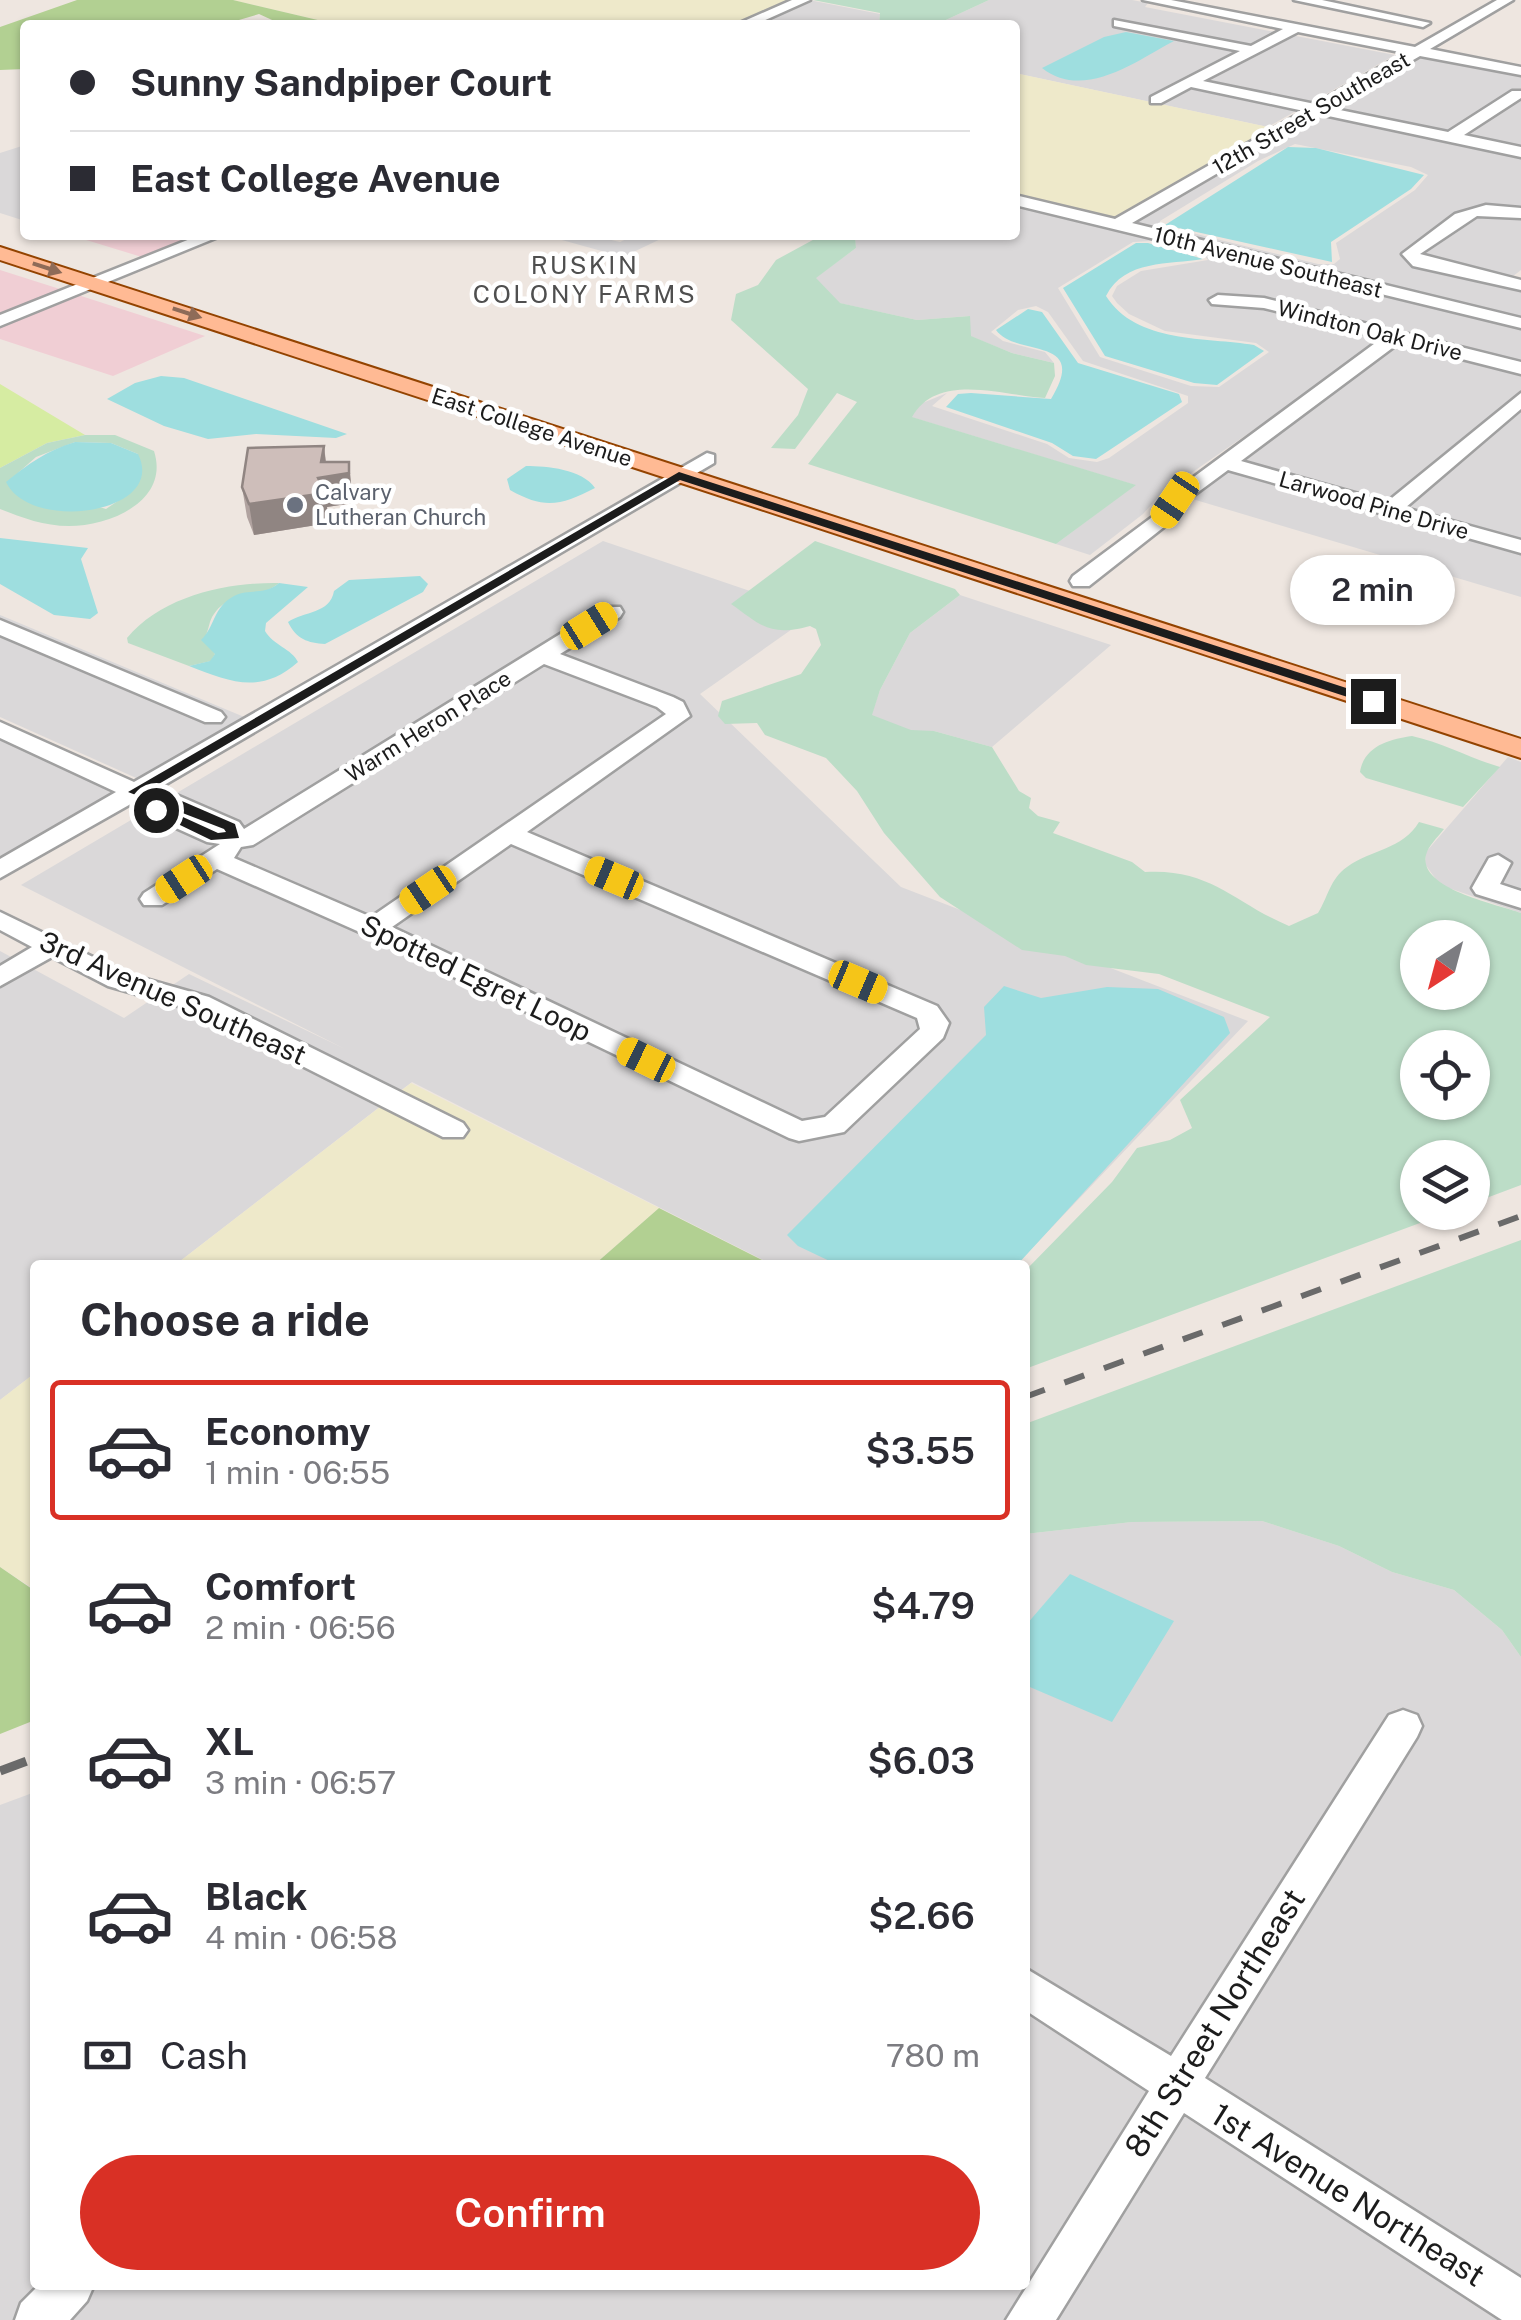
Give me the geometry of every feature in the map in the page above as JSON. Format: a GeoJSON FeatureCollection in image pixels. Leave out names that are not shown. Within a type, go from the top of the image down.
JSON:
{"type":"FeatureCollection","features":[{"type":"Feature","properties":{"kind":"main road","name":"East College Avenue"},"geometry":{"type":"LineString","coordinates":[[23,240],[1521,723]]}},
{"type":"Feature","properties":{"kind":"main road","name":"East College Avenue"},"geometry":{"type":"LineString","coordinates":[[0,253],[1521,749]]}},
{"type":"Feature","properties":{"kind":"main road"},"geometry":{"type":"LineString","coordinates":[[1336,689],[1405,704],[1521,739]]}},
{"type":"Feature","properties":{"kind":"street"},"geometry":{"type":"LineString","coordinates":[[754,20],[803,0]]}},
{"type":"Feature","properties":{"kind":"street"},"geometry":{"type":"LineString","coordinates":[[1150,0],[1521,71]]}},
{"type":"Feature","properties":{"kind":"street"},"geometry":{"type":"LineString","coordinates":[[1300,0],[1423,23]]}},
{"type":"Feature","properties":{"kind":"street"},"geometry":{"type":"LineString","coordinates":[[1373,14],[1399,0]]}},
{"type":"Feature","properties":{"kind":"street","name":"12th Street Southeast"},"geometry":{"type":"LineString","coordinates":[[1116,225],[1506,0]]}},
{"type":"Feature","properties":{"kind":"street"},"geometry":{"type":"LineString","coordinates":[[1119,23],[1254,50]]}},
{"type":"Feature","properties":{"kind":"street"},"geometry":{"type":"LineString","coordinates":[[1156,100],[1296,28]]}},
{"type":"Feature","properties":{"kind":"street"},"geometry":{"type":"LineString","coordinates":[[1191,82],[1521,152]]}},
{"type":"Feature","properties":{"kind":"street"},"geometry":{"type":"LineString","coordinates":[[1451,137],[1515,98]]}},
{"type":"Feature","properties":{"kind":"street","name":"10th Avenue Southeast"},"geometry":{"type":"LineString","coordinates":[[1020,201],[1521,323]]}},
{"type":"Feature","properties":{"kind":"street"},"geometry":{"type":"LineString","coordinates":[[1518,282],[1419,262],[1410,254],[1471,210],[1494,207],[1521,213]]}},
{"type":"Feature","properties":{"kind":"street"},"geometry":{"type":"LineString","coordinates":[[0,321],[202,240]]}},
{"type":"Feature","properties":{"kind":"street","name":"Windton Oak Drive"},"geometry":{"type":"LineString","coordinates":[[1218,300],[1264,303],[1521,368]]}},
{"type":"Feature","properties":{"kind":"street"},"geometry":{"type":"LineString","coordinates":[[1080,581],[1162,519],[1175,500],[1397,336]]}},
{"type":"Feature","properties":{"kind":"street"},"geometry":{"type":"LineString","coordinates":[[1390,510],[1521,399]]}},
{"type":"Feature","properties":{"kind":"street"},"geometry":{"type":"LineString","coordinates":[[0,870],[146,797],[707,459]]}},
{"type":"Feature","properties":{"kind":"street","name":"Larwood Pine Drive"},"geometry":{"type":"LineString","coordinates":[[1226,463],[1521,547]]}},
{"type":"Feature","properties":{"kind":"street","name":"Warm Heron Place"},"geometry":{"type":"LineString","coordinates":[[153,899],[215,860],[239,838],[612,612]]}},
{"type":"Feature","properties":{"kind":"street"},"geometry":{"type":"LineString","coordinates":[[0,628],[212,718]]}},
{"type":"Feature","properties":{"kind":"street"},"geometry":{"type":"LineString","coordinates":[[373,928],[678,716],[675,707],[665,702],[542,655]]}},
{"type":"Feature","properties":{"kind":"street"},"geometry":{"type":"LineString","coordinates":[[0,729],[146,797],[156,810],[216,837],[239,838]]}},
{"type":"Feature","properties":{"kind":"street","name":"Spotted Egret Loop"},"geometry":{"type":"LineString","coordinates":[[215,860],[373,928],[799,1131],[834,1125],[933,1032],[936,1022],[927,1012],[510,834]]}},
{"type":"Feature","properties":{"kind":"street"},"geometry":{"type":"LineString","coordinates":[[1498,863],[1485,888],[1521,900]]}},
{"type":"Feature","properties":{"kind":"street","name":"3rd Avenue Southeast"},"geometry":{"type":"LineString","coordinates":[[0,920],[118,980],[199,1003],[453,1130]]}},
{"type":"Feature","properties":{"kind":"street"},"geometry":{"type":"LineString","coordinates":[[0,978],[53,946]]}},
{"type":"Feature","properties":{"kind":"street","name":"8th Street Northeast"},"geometry":{"type":"LineString","coordinates":[[1029,2320],[1403,1726]]}},
{"type":"Feature","properties":{"kind":"street","name":"1st Avenue Northeast"},"geometry":{"type":"LineString","coordinates":[[1030,1990],[1521,2305]]}},
{"type":"Feature","properties":{"kind":"street"},"geometry":{"type":"LineString","coordinates":[[38,2320],[65,2290]]}},
{"type":"Feature","properties":{"kind":"shaded area"},"geometry":{"type":"Polygon","coordinates":[[[233,0],[797,0],[748,20],[318,20],[233,0]]]}},
{"type":"Feature","properties":{"kind":"shaded area"},"geometry":{"type":"Polygon","coordinates":[[[809,0],[880,14],[879,20],[760,20],[809,0]]]}},
{"type":"Feature","properties":{"kind":"shaded area"},"geometry":{"type":"Polygon","coordinates":[[[989,0],[1132,0],[1148,3],[1145,7],[1395,55],[1268,127],[1020,74],[1020,20],[946,20],[989,0]]]}},
{"type":"Feature","properties":{"kind":"shaded area"},"geometry":{"type":"Polygon","coordinates":[[[1423,57],[1521,74],[1521,210],[1493,204],[1466,209],[1404,252],[1404,257],[1416,264],[1521,288],[1521,320],[1126,224],[1423,57]],[[1295,144],[1258,161],[1160,221],[1160,225],[1318,264],[1334,264],[1340,259],[1336,243],[1415,190],[1428,175],[1411,167],[1295,144]]]}},
{"type":"Feature","properties":{"kind":"shaded area"},"geometry":{"type":"Polygon","coordinates":[[[1020,74],[1268,127],[1268,131],[1115,222],[1020,198],[1020,74]]]}},
{"type":"Feature","properties":{"kind":"shaded area"},"geometry":{"type":"Polygon","coordinates":[[[20,147],[20,219],[0,213],[0,153],[20,147]]]}},
{"type":"Feature","properties":{"kind":"shaded area"},"geometry":{"type":"Polygon","coordinates":[[[1020,204],[1521,326],[1521,365],[1267,301],[1213,296],[1211,301],[1261,306],[1387,337],[1161,494],[1143,514],[1090,555],[1056,544],[1135,485],[911,417],[920,404],[947,393],[932,406],[1047,444],[1069,458],[1097,462],[1109,458],[1188,403],[1188,396],[1083,361],[1048,312],[1036,306],[1018,310],[991,332],[1003,341],[1045,352],[1054,363],[1012,353],[970,336],[969,316],[917,320],[839,303],[815,278],[856,248],[855,240],[1020,240],[1020,204]],[[1151,241],[1133,242],[1058,288],[1100,357],[1191,386],[1219,387],[1269,352],[1256,343],[1165,331],[1129,314],[1112,296],[1117,286],[1141,271],[1208,260],[1204,255],[1151,241]]]}},
{"type":"Feature","properties":{"kind":"shaded area"},"geometry":{"type":"Polygon","coordinates":[[[1476,212],[1521,215],[1521,270],[1508,280],[1417,255],[1476,212]]]}},
{"type":"Feature","properties":{"kind":"shaded area"},"geometry":{"type":"Polygon","coordinates":[[[86,240],[191,240],[145,258],[86,240]]]}},
{"type":"Feature","properties":{"kind":"shaded area"},"geometry":{"type":"Polygon","coordinates":[[[562,240],[659,240],[623,257],[562,240]]]}},
{"type":"Feature","properties":{"kind":"shaded area"},"geometry":{"type":"Polygon","coordinates":[[[0,270],[66,291],[0,318],[0,270]]]}},
{"type":"Feature","properties":{"kind":"shaded area"},"geometry":{"type":"Polygon","coordinates":[[[75,294],[205,336],[113,376],[0,339],[0,324],[75,294]]]}},
{"type":"Feature","properties":{"kind":"shaded area"},"geometry":{"type":"Polygon","coordinates":[[[1400,340],[1521,372],[1521,392],[1387,504],[1237,462],[1400,340]]]}},
{"type":"Feature","properties":{"kind":"shaded area"},"geometry":{"type":"Polygon","coordinates":[[[1521,406],[1521,543],[1401,509],[1521,406]]]}},
{"type":"Feature","properties":{"kind":"shaded area"},"geometry":{"type":"Polygon","coordinates":[[[1229,468],[1521,551],[1521,597],[1189,498],[1229,468]]]}},
{"type":"Feature","properties":{"kind":"shaded area"},"geometry":{"type":"Polygon","coordinates":[[[603,541],[815,613],[700,694],[901,887],[1248,1021],[1021,1260],[763,1260],[412,1082],[181,1260],[30,1260],[30,1377],[0,1400],[0,951],[124,1018],[189,974],[345,1049],[21,885],[603,541]]]}},
{"type":"Feature","properties":{"kind":"shaded area"},"geometry":{"type":"Polygon","coordinates":[[[960,595],[1111,645],[992,747],[934,731],[911,731],[871,716],[910,633],[960,595]]]}},
{"type":"Feature","properties":{"kind":"shaded area"},"geometry":{"type":"Polygon","coordinates":[[[0,615],[249,719],[143,781],[0,717],[0,634],[212,724],[225,716],[0,621],[0,615]]]}},
{"type":"Feature","properties":{"kind":"shaded area"},"geometry":{"type":"Polygon","coordinates":[[[0,733],[127,790],[0,863],[0,733]]]}},
{"type":"Feature","properties":{"kind":"shaded area"},"geometry":{"type":"Polygon","coordinates":[[[1508,757],[1521,762],[1521,893],[1497,885],[1510,860],[1492,856],[1476,885],[1521,906],[1521,913],[1440,885],[1425,864],[1426,852],[1508,757]]]}},
{"type":"Feature","properties":{"kind":"shaded area"},"geometry":{"type":"Polygon","coordinates":[[[411,1083],[659,1208],[600,1260],[181,1260],[411,1083]]]}},
{"type":"Feature","properties":{"kind":"shaded area"},"geometry":{"type":"Polygon","coordinates":[[[30,1377],[30,1587],[0,1567],[0,1400],[30,1377]]]}},
{"type":"Feature","properties":{"kind":"shaded area"},"geometry":{"type":"Polygon","coordinates":[[[1262,1521],[1339,1546],[1392,1572],[1454,1590],[1502,1630],[1521,1657],[1521,2284],[1198,2081],[1422,1722],[1396,1709],[1170,2062],[1030,1971],[1030,1687],[1064,1700],[1071,1574],[1030,1620],[1030,1533],[1132,1522],[1262,1521]]]}},
{"type":"Feature","properties":{"kind":"shaded area"},"geometry":{"type":"Polygon","coordinates":[[[30,1794],[30,2290],[45,2290],[16,2320],[0,2320],[0,1805],[30,1794]]]}},
{"type":"Feature","properties":{"kind":"shaded area"},"geometry":{"type":"Polygon","coordinates":[[[1030,2009],[1153,2090],[1030,2285],[1030,2009]]]}},
{"type":"Feature","properties":{"kind":"shaded area"},"geometry":{"type":"Polygon","coordinates":[[[1181,2108],[1512,2320],[1050,2320],[1181,2108]]]}},
{"type":"Feature","properties":{"kind":"shaded area"},"geometry":{"type":"Polygon","coordinates":[[[87,2290],[1027,2290],[1008,2320],[59,2320],[87,2290]]]}},
{"type":"Feature","properties":{"kind":"green space"},"geometry":{"type":"Polygon","coordinates":[[[77,0],[233,0],[318,20],[272,20],[259,14],[239,20],[20,20],[20,69],[0,70],[0,27],[77,0]]]}},
{"type":"Feature","properties":{"kind":"green space"},"geometry":{"type":"Polygon","coordinates":[[[813,0],[989,0],[946,20],[879,20],[880,13],[813,0]]]}},
{"type":"Feature","properties":{"kind":"green space"},"geometry":{"type":"Polygon","coordinates":[[[813,240],[855,240],[856,248],[816,278],[840,303],[917,320],[970,316],[971,336],[1012,353],[1054,363],[1055,376],[1045,398],[955,390],[923,403],[912,417],[1136,485],[1056,544],[808,464],[857,402],[837,393],[795,449],[771,448],[798,415],[808,389],[731,320],[736,294],[758,285],[776,260],[813,240]]]}},
{"type":"Feature","properties":{"kind":"green space"},"geometry":{"type":"Polygon","coordinates":[[[0,384],[85,435],[47,443],[0,468],[0,384]]]}},
{"type":"Feature","properties":{"kind":"green space"},"geometry":{"type":"Polygon","coordinates":[[[85,435],[115,435],[154,451],[157,469],[153,484],[133,507],[85,525],[51,525],[0,509],[0,468],[47,443],[85,435]],[[75,442],[36,457],[10,480],[106,509],[128,494],[138,454],[111,443],[75,442]]]}},
{"type":"Feature","properties":{"kind":"green space"},"geometry":{"type":"Polygon","coordinates":[[[815,541],[955,589],[960,595],[910,633],[880,690],[872,715],[911,730],[934,731],[992,747],[1019,791],[1031,798],[1029,808],[1038,816],[1060,822],[1053,833],[1132,862],[1145,872],[1168,872],[1205,881],[1289,926],[1318,913],[1333,883],[1347,867],[1395,844],[1419,822],[1444,829],[1426,855],[1427,867],[1434,877],[1461,893],[1521,913],[1521,1185],[1490,1197],[1490,1140],[1400,1140],[1401,1230],[1030,1367],[1030,1266],[1112,1182],[1137,1148],[1170,1140],[1192,1128],[1180,1100],[1270,1017],[1159,974],[1086,965],[1065,956],[1022,950],[940,897],[884,833],[857,791],[826,758],[765,735],[757,723],[725,724],[718,716],[722,701],[801,674],[821,645],[816,629],[810,626],[785,630],[767,627],[731,604],[815,541]]]}},
{"type":"Feature","properties":{"kind":"green space"},"geometry":{"type":"Polygon","coordinates":[[[279,583],[263,592],[229,601],[214,614],[205,637],[215,654],[211,661],[189,666],[128,643],[127,638],[141,624],[197,594],[238,585],[279,583]]]}},
{"type":"Feature","properties":{"kind":"green space"},"geometry":{"type":"Polygon","coordinates":[[[1412,736],[1500,767],[1463,807],[1366,778],[1360,772],[1372,750],[1412,736]]]}},
{"type":"Feature","properties":{"kind":"green space"},"geometry":{"type":"Polygon","coordinates":[[[659,1208],[762,1260],[600,1260],[659,1208]]]}},
{"type":"Feature","properties":{"kind":"green space"},"geometry":{"type":"Polygon","coordinates":[[[1521,1240],[1521,1657],[1502,1630],[1454,1590],[1392,1572],[1339,1546],[1262,1521],[1132,1522],[1030,1533],[1030,1422],[1521,1240]]]}},
{"type":"Feature","properties":{"kind":"green space"},"geometry":{"type":"Polygon","coordinates":[[[0,1567],[30,1588],[30,1722],[0,1734],[0,1567]]]}},
{"type":"Feature","properties":{"kind":"water"},"geometry":{"type":"Polygon","coordinates":[[[1126,32],[1174,41],[1127,67],[1092,79],[1075,81],[1042,68],[1104,37],[1126,32]]]}},
{"type":"Feature","properties":{"kind":"water"},"geometry":{"type":"Polygon","coordinates":[[[1288,147],[1316,148],[1424,175],[1411,189],[1331,242],[1332,262],[1165,225],[1288,147]]]}},
{"type":"Feature","properties":{"kind":"water"},"geometry":{"type":"Polygon","coordinates":[[[1136,243],[1203,259],[1149,266],[1124,275],[1106,296],[1119,312],[1135,323],[1174,336],[1254,345],[1264,351],[1217,385],[1194,383],[1105,356],[1063,288],[1136,243]]]}},
{"type":"Feature","properties":{"kind":"water"},"geometry":{"type":"Polygon","coordinates":[[[1028,309],[1042,312],[1078,363],[1179,394],[1182,402],[1096,459],[1073,456],[1052,443],[946,407],[958,394],[971,393],[1051,399],[1061,379],[1062,365],[1056,356],[1019,344],[996,330],[1028,309]]]}},
{"type":"Feature","properties":{"kind":"water"},"geometry":{"type":"Polygon","coordinates":[[[161,376],[184,378],[347,434],[336,438],[256,434],[208,439],[164,426],[107,399],[135,383],[161,376]]]}},
{"type":"Feature","properties":{"kind":"water"},"geometry":{"type":"Polygon","coordinates":[[[75,442],[111,443],[138,454],[142,475],[133,491],[116,503],[92,510],[66,511],[41,508],[20,498],[6,482],[38,459],[75,442]]]}},
{"type":"Feature","properties":{"kind":"water"},"geometry":{"type":"Polygon","coordinates":[[[526,466],[573,473],[595,488],[563,501],[533,501],[510,490],[507,479],[526,466]]]}},
{"type":"Feature","properties":{"kind":"water"},"geometry":{"type":"Polygon","coordinates":[[[0,538],[88,548],[81,559],[98,613],[90,619],[54,615],[0,584],[0,538]]]}},
{"type":"Feature","properties":{"kind":"water"},"geometry":{"type":"Polygon","coordinates":[[[420,576],[428,584],[423,592],[325,644],[303,639],[288,622],[322,608],[334,591],[349,580],[420,576]]]}},
{"type":"Feature","properties":{"kind":"water"},"geometry":{"type":"Polygon","coordinates":[[[279,583],[308,587],[266,623],[268,636],[298,662],[271,679],[258,682],[218,677],[189,666],[210,661],[215,654],[201,640],[227,601],[279,583]]]}},
{"type":"Feature","properties":{"kind":"water"},"geometry":{"type":"Polygon","coordinates":[[[1004,986],[1041,998],[1107,987],[1158,989],[1224,1017],[1230,1033],[1022,1260],[827,1260],[798,1246],[787,1235],[986,1035],[984,1007],[1004,986]]]}},
{"type":"Feature","properties":{"kind":"water"},"geometry":{"type":"Polygon","coordinates":[[[1070,1574],[1174,1621],[1112,1722],[1030,1687],[1030,1620],[1070,1574]]]}},
{"type":"Feature","properties":{"kind":"building"},"geometry":{"type":"Polygon","coordinates":[[[324,446],[321,462],[349,462],[349,473],[318,478],[325,493],[249,504],[242,487],[248,448],[324,446]]]}},
{"type":"Feature","properties":{"kind":"railway"},"geometry":{"type":"LineString","coordinates":[[1030,1395],[1521,1216]]}},
{"type":"Feature","properties":{"kind":"railway"},"geometry":{"type":"LineString","coordinates":[[0,1771],[30,1760]]}},
{"type":"Feature","properties":{"kind":"place","name":"Calvary Lutheran Church"},"geometry":{"type":"Point","coordinates":[295,505]}},
{"type":"Feature","properties":{"kind":"district","name":"RUSKIN COLONY FARMS"},"geometry":{"type":"Point","coordinates":[585,280]}},
{"type":"Feature","properties":{"kind":"route"},"geometry":{"type":"LineString","coordinates":[[156,810],[216,837],[234,835],[230,827],[170,800],[157,801],[135,792],[679,476],[1373,701]]}}]}
